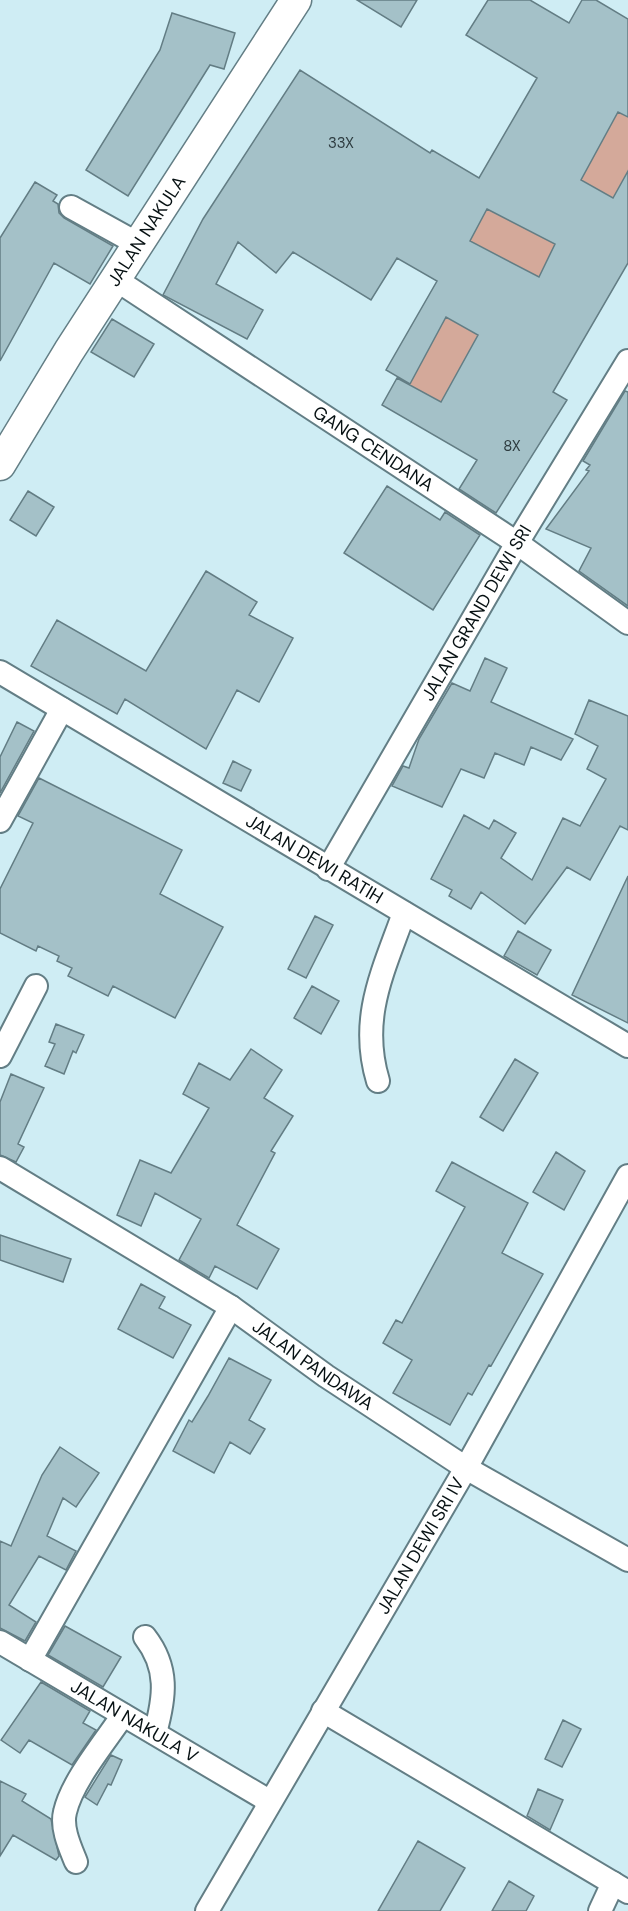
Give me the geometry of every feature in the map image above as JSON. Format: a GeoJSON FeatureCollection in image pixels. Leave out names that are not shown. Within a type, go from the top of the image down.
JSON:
{"type":"FeatureCollection","features":[{"type":"Feature","properties":{"kind":"main road","name":"JALAN NAKULA"},"geometry":{"type":"LineString","coordinates":[[0,465],[115,279],[297,0]]}},
{"type":"Feature","properties":{"kind":"street"},"geometry":{"type":"LineString","coordinates":[[71,207],[138,244]]}},
{"type":"Feature","properties":{"kind":"street","name":"GANG CENDANA"},"geometry":{"type":"LineString","coordinates":[[115,279],[516,543],[628,623]]}},
{"type":"Feature","properties":{"kind":"street","name":"JALAN GRAND DEWI SRI"},"geometry":{"type":"LineString","coordinates":[[328,869],[516,543],[628,361]]}},
{"type":"Feature","properties":{"kind":"street","name":"JALAN DEWI RATIH"},"geometry":{"type":"LineString","coordinates":[[0,672],[628,1046]]}},
{"type":"Feature","properties":{"kind":"street"},"geometry":{"type":"LineString","coordinates":[[0,821],[62,709]]}},
{"type":"Feature","properties":{"kind":"street"},"geometry":{"type":"LineString","coordinates":[[378,1081],[369,1051],[372,1011],[404,913]]}},
{"type":"Feature","properties":{"kind":"street"},"geometry":{"type":"LineString","coordinates":[[0,1056],[36,986]]}},
{"type":"Feature","properties":{"kind":"street","name":"JALAN PANDAWA"},"geometry":{"type":"LineString","coordinates":[[0,1168],[231,1307],[326,1376],[466,1468],[628,1560]]}},
{"type":"Feature","properties":{"kind":"street","name":"JALAN DEWI SRI IV"},"geometry":{"type":"LineString","coordinates":[[207,1911],[269,1800],[466,1468],[628,1176]]}},
{"type":"Feature","properties":{"kind":"street"},"geometry":{"type":"LineString","coordinates":[[30,1660],[231,1307]]}},
{"type":"Feature","properties":{"kind":"street"},"geometry":{"type":"LineString","coordinates":[[145,1637],[155,1649],[164,1675],[164,1703],[155,1733]]}},
{"type":"Feature","properties":{"kind":"street","name":"JALAN NAKULA V"},"geometry":{"type":"LineString","coordinates":[[0,1642],[269,1800]]}},
{"type":"Feature","properties":{"kind":"street"},"geometry":{"type":"LineString","coordinates":[[323,1711],[620,1888],[600,1911]]}},
{"type":"Feature","properties":{"kind":"street"},"geometry":{"type":"LineString","coordinates":[[76,1862],[65,1834],[64,1812],[76,1787],[123,1715]]}},
{"type":"Feature","properties":{"kind":"shaded area"},"geometry":{"type":"Polygon","coordinates":[[[618,112],[628,117],[628,171],[613,198],[581,180],[618,112]]]}},
{"type":"Feature","properties":{"kind":"shaded area"},"geometry":{"type":"Polygon","coordinates":[[[487,209],[555,244],[539,277],[470,241],[487,209]]]}},
{"type":"Feature","properties":{"kind":"shaded area"},"geometry":{"type":"Polygon","coordinates":[[[446,317],[478,335],[441,402],[409,385],[446,317]]]}},
{"type":"Feature","properties":{"kind":"building"},"geometry":{"type":"Polygon","coordinates":[[[357,0],[417,0],[401,27],[357,0]]]}},
{"type":"Feature","properties":{"kind":"building"},"geometry":{"type":"Polygon","coordinates":[[[488,0],[530,0],[569,23],[582,0],[596,0],[628,19],[628,117],[618,112],[581,180],[613,198],[628,171],[628,263],[553,392],[567,400],[496,513],[459,489],[477,460],[382,405],[397,378],[441,402],[478,335],[446,317],[410,384],[386,370],[437,281],[397,258],[371,300],[293,252],[276,273],[238,242],[216,284],[263,310],[247,339],[163,295],[203,219],[300,70],[430,153],[432,150],[479,178],[537,78],[466,35],[488,0]],[[487,209],[470,241],[539,277],[555,244],[487,209]]]}},
{"type":"Feature","properties":{"kind":"building"},"geometry":{"type":"Polygon","coordinates":[[[172,13],[235,33],[224,69],[210,65],[128,196],[86,170],[160,50],[172,13]]]}},
{"type":"Feature","properties":{"kind":"building"},"geometry":{"type":"Polygon","coordinates":[[[35,182],[57,195],[53,201],[58,204],[59,213],[64,218],[113,246],[90,284],[54,263],[0,361],[0,238],[35,182]]]}},
{"type":"Feature","properties":{"kind":"building"},"geometry":{"type":"Polygon","coordinates":[[[112,319],[154,344],[134,377],[91,352],[112,319]]]}},
{"type":"Feature","properties":{"kind":"building"},"geometry":{"type":"Polygon","coordinates":[[[625,391],[628,392],[628,606],[579,571],[591,548],[546,529],[589,471],[586,470],[590,465],[583,461],[625,391]]]}},
{"type":"Feature","properties":{"kind":"building"},"geometry":{"type":"Polygon","coordinates":[[[387,486],[440,520],[445,512],[480,535],[433,610],[344,553],[387,486]]]}},
{"type":"Feature","properties":{"kind":"building"},"geometry":{"type":"Polygon","coordinates":[[[28,491],[54,507],[36,536],[10,520],[28,491]]]}},
{"type":"Feature","properties":{"kind":"building"},"geometry":{"type":"Polygon","coordinates":[[[206,571],[257,602],[249,615],[293,638],[259,702],[237,690],[206,749],[125,699],[117,714],[31,666],[57,620],[146,671],[206,571]]]}},
{"type":"Feature","properties":{"kind":"building"},"geometry":{"type":"Polygon","coordinates":[[[485,658],[507,668],[491,702],[573,739],[561,760],[531,747],[524,765],[495,753],[484,778],[461,769],[442,807],[392,786],[403,766],[409,768],[419,739],[452,683],[470,691],[485,658]]]}},
{"type":"Feature","properties":{"kind":"building"},"geometry":{"type":"Polygon","coordinates":[[[589,700],[628,716],[628,830],[620,826],[590,880],[567,867],[525,924],[481,892],[471,909],[449,896],[452,890],[431,879],[464,815],[489,829],[494,820],[516,833],[501,858],[532,880],[563,818],[580,826],[606,779],[587,769],[598,746],[575,734],[589,700]]]}},
{"type":"Feature","properties":{"kind":"building"},"geometry":{"type":"Polygon","coordinates":[[[17,722],[34,731],[0,793],[0,757],[17,722]]]}},
{"type":"Feature","properties":{"kind":"building"},"geometry":{"type":"Polygon","coordinates":[[[233,761],[251,770],[241,791],[223,783],[233,761]]]}},
{"type":"Feature","properties":{"kind":"building"},"geometry":{"type":"Polygon","coordinates":[[[39,778],[182,850],[160,894],[223,927],[175,1018],[113,986],[108,996],[68,976],[72,968],[57,961],[59,956],[38,946],[36,951],[0,933],[0,889],[33,823],[18,816],[39,778]]]}},
{"type":"Feature","properties":{"kind":"building"},"geometry":{"type":"Polygon","coordinates":[[[628,876],[628,1023],[572,995],[628,876]]]}},
{"type":"Feature","properties":{"kind":"building"},"geometry":{"type":"Polygon","coordinates":[[[315,916],[333,925],[306,978],[288,969],[315,916]]]}},
{"type":"Feature","properties":{"kind":"building"},"geometry":{"type":"Polygon","coordinates":[[[518,931],[551,950],[537,975],[504,956],[518,931]]]}},
{"type":"Feature","properties":{"kind":"building"},"geometry":{"type":"Polygon","coordinates":[[[312,986],[339,1001],[321,1034],[294,1018],[312,986]]]}},
{"type":"Feature","properties":{"kind":"building"},"geometry":{"type":"Polygon","coordinates":[[[56,1024],[84,1035],[76,1053],[73,1051],[64,1074],[45,1066],[55,1044],[49,1042],[56,1024]]]}},
{"type":"Feature","properties":{"kind":"building"},"geometry":{"type":"Polygon","coordinates":[[[251,1049],[282,1070],[264,1098],[293,1116],[271,1151],[275,1153],[237,1225],[279,1249],[257,1289],[215,1266],[209,1278],[179,1260],[201,1219],[155,1193],[141,1226],[117,1215],[140,1160],[171,1173],[209,1108],[183,1094],[199,1063],[230,1080],[251,1049]]]}},
{"type":"Feature","properties":{"kind":"building"},"geometry":{"type":"Polygon","coordinates":[[[515,1059],[538,1073],[503,1131],[480,1117],[515,1059]]]}},
{"type":"Feature","properties":{"kind":"building"},"geometry":{"type":"Polygon","coordinates":[[[11,1074],[44,1088],[18,1144],[24,1147],[16,1162],[0,1155],[0,1102],[11,1074]]]}},
{"type":"Feature","properties":{"kind":"building"},"geometry":{"type":"Polygon","coordinates":[[[556,1152],[585,1171],[564,1210],[533,1192],[556,1152]]]}},
{"type":"Feature","properties":{"kind":"building"},"geometry":{"type":"Polygon","coordinates":[[[452,1162],[528,1203],[502,1253],[543,1274],[491,1366],[489,1365],[472,1395],[468,1393],[450,1425],[393,1393],[412,1360],[383,1343],[396,1320],[402,1323],[465,1207],[436,1191],[452,1162]]]}},
{"type":"Feature","properties":{"kind":"building"},"geometry":{"type":"Polygon","coordinates":[[[0,1235],[71,1259],[63,1282],[0,1260],[0,1235]]]}},
{"type":"Feature","properties":{"kind":"building"},"geometry":{"type":"Polygon","coordinates":[[[141,1284],[165,1297],[159,1308],[191,1325],[173,1358],[118,1329],[141,1284]]]}},
{"type":"Feature","properties":{"kind":"building"},"geometry":{"type":"Polygon","coordinates":[[[229,1358],[271,1380],[249,1420],[265,1429],[250,1454],[230,1442],[214,1473],[173,1451],[189,1420],[192,1422],[229,1358]]]}},
{"type":"Feature","properties":{"kind":"building"},"geometry":{"type":"Polygon","coordinates":[[[60,1447],[99,1473],[76,1507],[63,1498],[47,1536],[76,1551],[66,1570],[39,1556],[9,1605],[36,1622],[25,1641],[0,1628],[0,1541],[11,1546],[42,1475],[60,1447]]]}},
{"type":"Feature","properties":{"kind":"building"},"geometry":{"type":"Polygon","coordinates":[[[65,1626],[121,1657],[103,1687],[48,1655],[65,1626]]]}},
{"type":"Feature","properties":{"kind":"building"},"geometry":{"type":"Polygon","coordinates":[[[41,1682],[90,1711],[83,1723],[96,1730],[72,1765],[29,1740],[20,1753],[1,1740],[41,1682]]]}},
{"type":"Feature","properties":{"kind":"building"},"geometry":{"type":"Polygon","coordinates":[[[563,1720],[581,1729],[562,1767],[545,1759],[563,1720]]]}},
{"type":"Feature","properties":{"kind":"building"},"geometry":{"type":"Polygon","coordinates":[[[111,1755],[122,1760],[111,1785],[108,1784],[97,1805],[85,1797],[111,1755]]]}},
{"type":"Feature","properties":{"kind":"building"},"geometry":{"type":"Polygon","coordinates":[[[0,1781],[26,1794],[22,1801],[51,1819],[59,1856],[56,1860],[13,1835],[0,1856],[0,1781]]]}},
{"type":"Feature","properties":{"kind":"building"},"geometry":{"type":"Polygon","coordinates":[[[538,1789],[563,1800],[550,1830],[527,1816],[538,1789]]]}},
{"type":"Feature","properties":{"kind":"building"},"geometry":{"type":"Polygon","coordinates":[[[418,1841],[465,1868],[440,1911],[378,1911],[418,1841]]]}},
{"type":"Feature","properties":{"kind":"building"},"geometry":{"type":"Polygon","coordinates":[[[509,1881],[534,1896],[526,1911],[492,1911],[509,1881]]]}}]}
